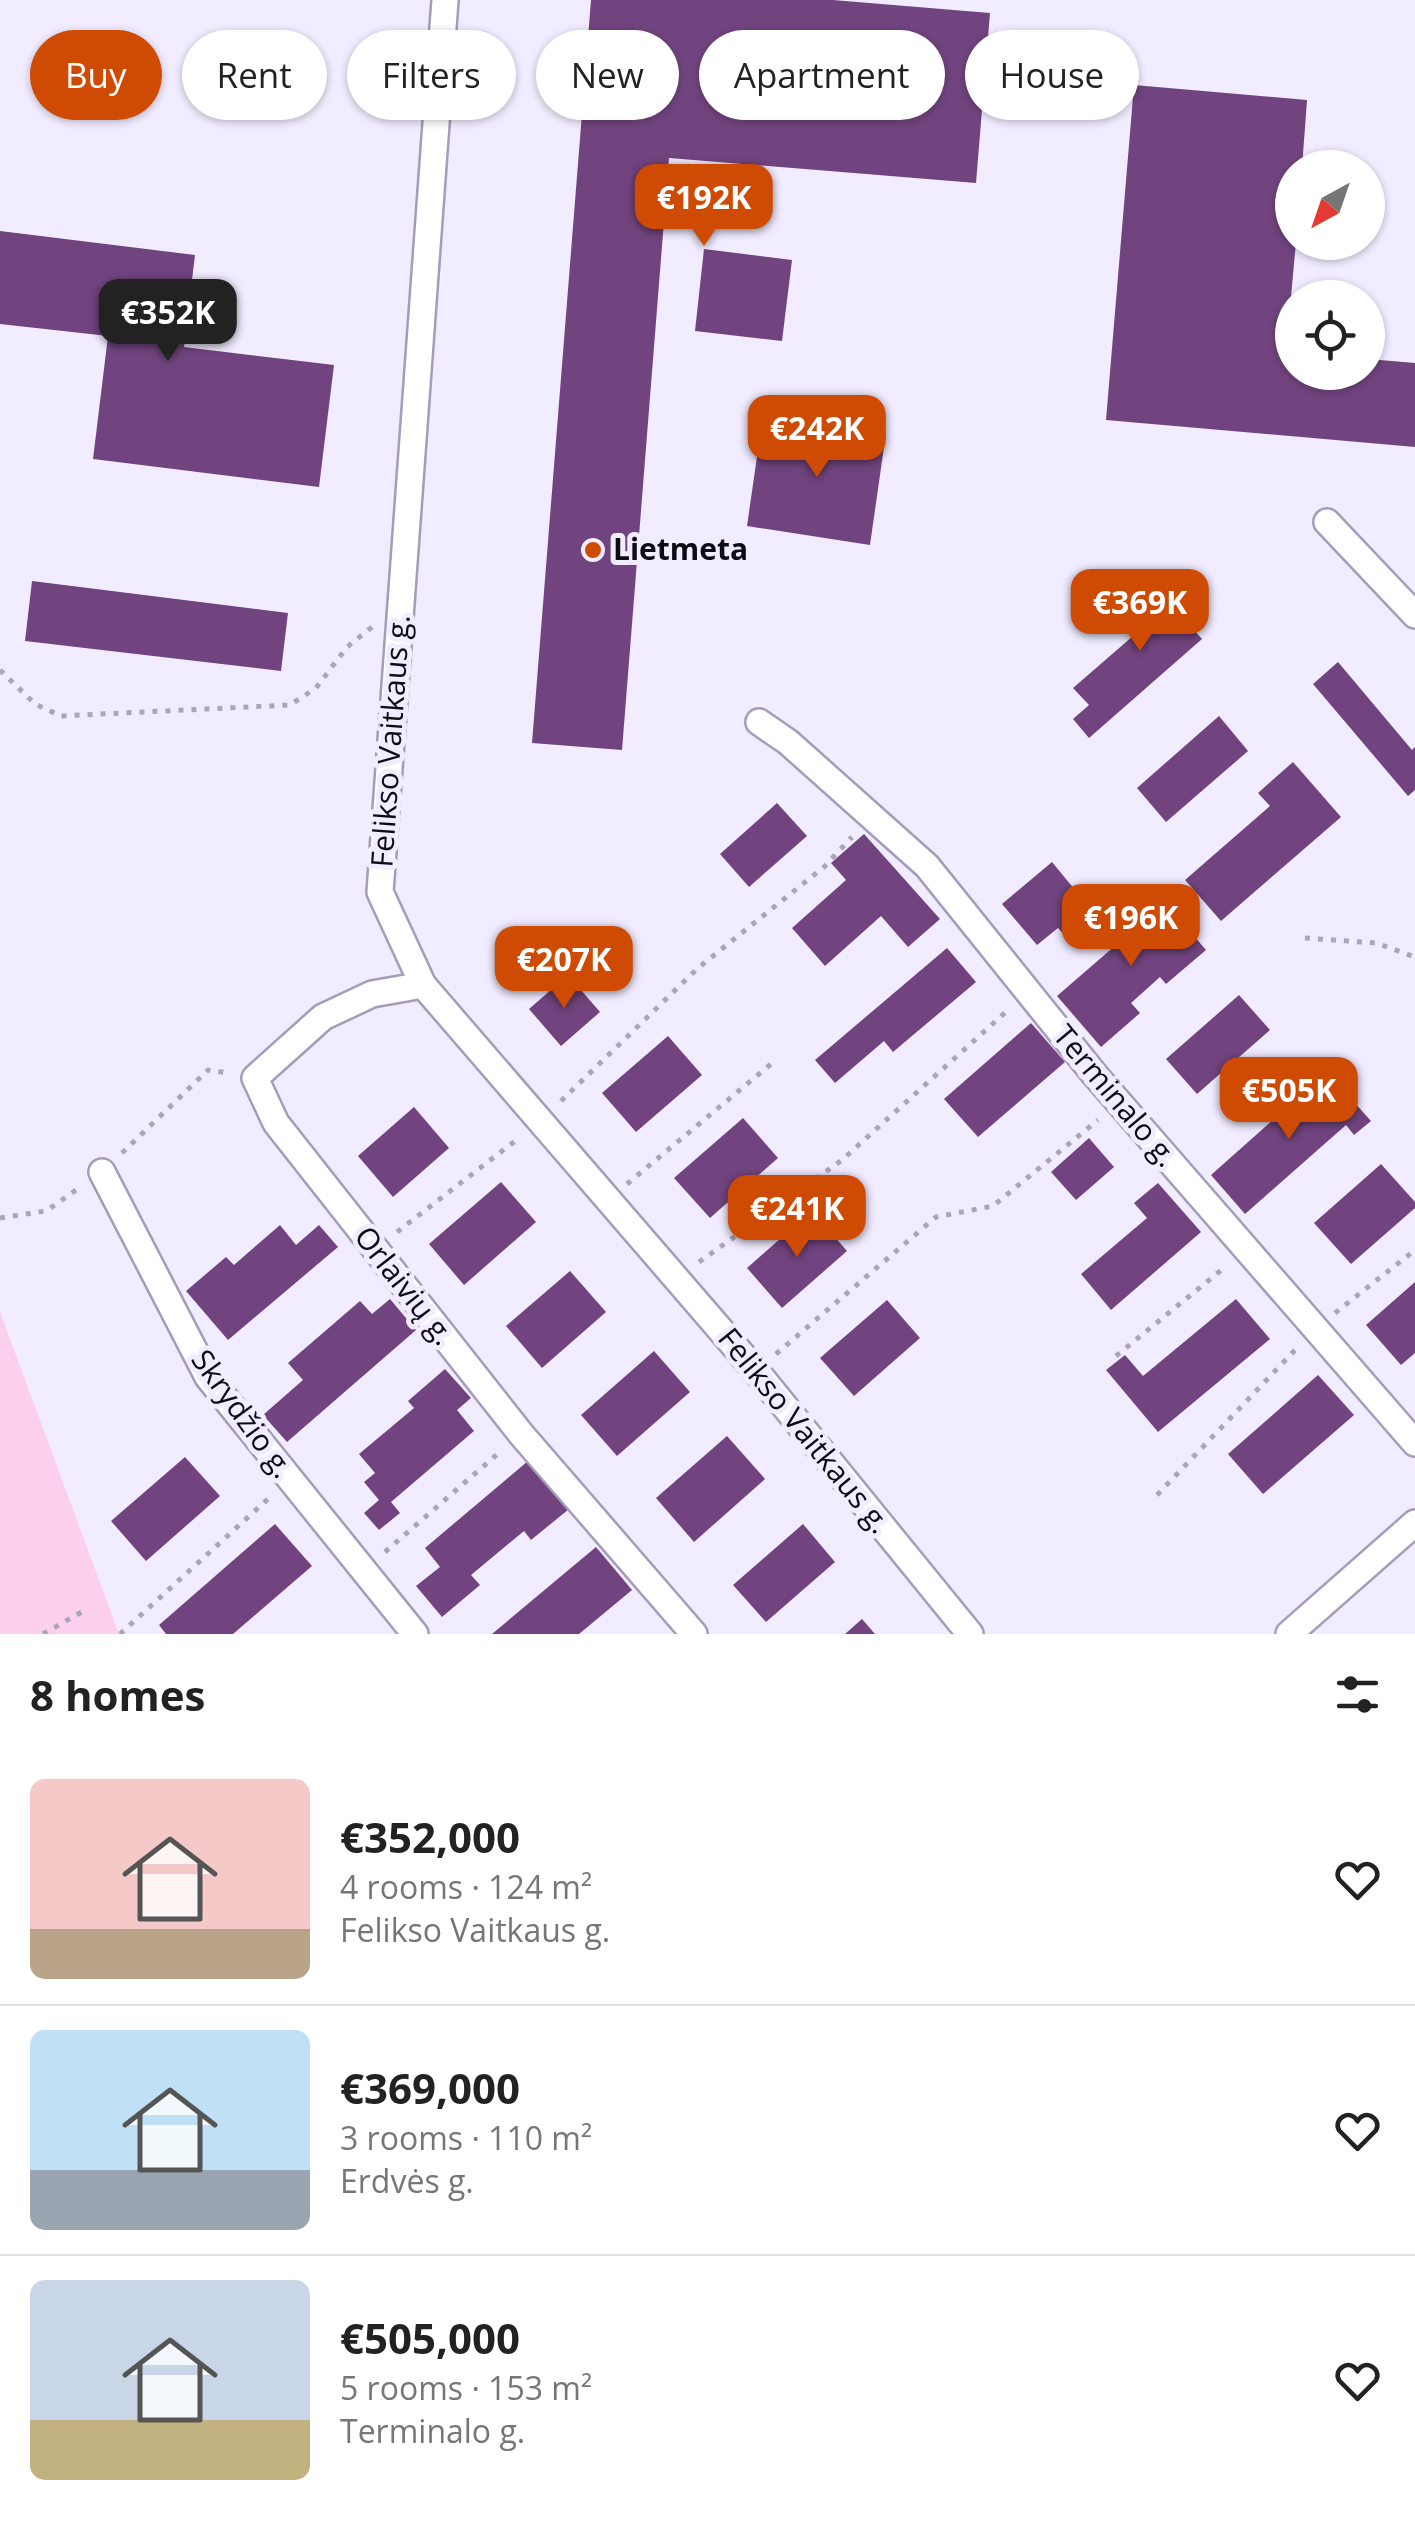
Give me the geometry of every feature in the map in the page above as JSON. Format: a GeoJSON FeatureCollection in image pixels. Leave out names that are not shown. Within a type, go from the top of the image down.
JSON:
{"type":"FeatureCollection","features":[{"type":"Feature","properties":{"kind":"street","name":"Felikso Vaitkaus g."},"geometry":{"type":"LineString","coordinates":[[445,0],[380,892],[422,985],[756,1371],[970,1634]]}},
{"type":"Feature","properties":{"kind":"street"},"geometry":{"type":"LineString","coordinates":[[1327,522],[1415,615]]}},
{"type":"Feature","properties":{"kind":"street","name":"Terminalo g."},"geometry":{"type":"LineString","coordinates":[[759,722],[788,742],[927,866],[1120,1103],[1415,1443]]}},
{"type":"Feature","properties":{"kind":"street"},"geometry":{"type":"LineString","coordinates":[[255,1078],[324,1017],[372,994],[422,985]]}},
{"type":"Feature","properties":{"kind":"street","name":"Orlaivių g."},"geometry":{"type":"LineString","coordinates":[[255,1078],[276,1123],[521,1434],[694,1634]]}},
{"type":"Feature","properties":{"kind":"street","name":"Skrydžio g."},"geometry":{"type":"LineString","coordinates":[[102,1172],[208,1376],[415,1634]]}},
{"type":"Feature","properties":{"kind":"street"},"geometry":{"type":"LineString","coordinates":[[1289,1634],[1415,1522]]}},
{"type":"Feature","properties":{"kind":"path"},"geometry":{"type":"LineString","coordinates":[[0,670],[35,704],[61,716],[290,705],[316,688],[365,630],[399,616]]}},
{"type":"Feature","properties":{"kind":"path"},"geometry":{"type":"LineString","coordinates":[[375,1249],[540,1121],[698,968],[824,868],[872,816]]}},
{"type":"Feature","properties":{"kind":"path"},"geometry":{"type":"LineString","coordinates":[[1305,938],[1376,943],[1415,957]]}},
{"type":"Feature","properties":{"kind":"path"},"geometry":{"type":"LineString","coordinates":[[677,1279],[842,1160],[1028,991]]}},
{"type":"Feature","properties":{"kind":"path"},"geometry":{"type":"LineString","coordinates":[[608,1200],[771,1064]]}},
{"type":"Feature","properties":{"kind":"path"},"geometry":{"type":"LineString","coordinates":[[0,1218],[46,1210],[102,1172],[208,1070],[255,1078]]}},
{"type":"Feature","properties":{"kind":"path"},"geometry":{"type":"LineString","coordinates":[[756,1371],[936,1217],[993,1206],[1120,1103]]}},
{"type":"Feature","properties":{"kind":"path"},"geometry":{"type":"LineString","coordinates":[[1116,1356],[1247,1250]]}},
{"type":"Feature","properties":{"kind":"path"},"geometry":{"type":"LineString","coordinates":[[1157,1495],[1316,1328],[1415,1250]]}},
{"type":"Feature","properties":{"kind":"path"},"geometry":{"type":"LineString","coordinates":[[364,1571],[521,1434]]}},
{"type":"Feature","properties":{"kind":"path"},"geometry":{"type":"LineString","coordinates":[[120,1634],[290,1479]]}},
{"type":"Feature","properties":{"kind":"path"},"geometry":{"type":"LineString","coordinates":[[44,1634],[87,1609]]}},
{"type":"Feature","properties":{"kind":"shaded area"},"geometry":{"type":"Polygon","coordinates":[[[0,1312],[119,1634],[0,1634],[0,1312]]]}},
{"type":"Feature","properties":{"kind":"building"},"geometry":{"type":"Polygon","coordinates":[[[591,0],[833,0],[990,13],[989,30],[965,30],[965,120],[981,120],[976,183],[669,158],[622,750],[532,743],[581,120],[679,120],[679,30],[589,30],[591,0]]]}},
{"type":"Feature","properties":{"kind":"building"},"geometry":{"type":"Polygon","coordinates":[[[1139,85],[1307,100],[1303,150],[1275,150],[1275,260],[1294,260],[1293,280],[1275,280],[1275,390],[1385,390],[1385,360],[1415,363],[1415,447],[1106,420],[1131,120],[1139,120],[1139,85]]]}},
{"type":"Feature","properties":{"kind":"building"},"geometry":{"type":"Polygon","coordinates":[[[0,231],[195,255],[184,347],[334,365],[319,487],[93,459],[108,336],[0,324],[0,231]]]}},
{"type":"Feature","properties":{"kind":"building"},"geometry":{"type":"Polygon","coordinates":[[[704,249],[792,260],[782,341],[695,331],[704,249]]]}},
{"type":"Feature","properties":{"kind":"building"},"geometry":{"type":"Polygon","coordinates":[[[763,415],[886,433],[870,545],[747,526],[763,415]]]}},
{"type":"Feature","properties":{"kind":"building"},"geometry":{"type":"Polygon","coordinates":[[[1179,573],[1203,601],[1183,618],[1202,639],[1089,738],[1073,719],[1089,705],[1073,688],[1133,636],[1121,623],[1179,573]]]}},
{"type":"Feature","properties":{"kind":"building"},"geometry":{"type":"Polygon","coordinates":[[[32,581],[288,613],[281,671],[25,641],[32,581]]]}},
{"type":"Feature","properties":{"kind":"building"},"geometry":{"type":"Polygon","coordinates":[[[1338,662],[1412,750],[1415,747],[1415,790],[1408,796],[1313,684],[1338,662]]]}},
{"type":"Feature","properties":{"kind":"building"},"geometry":{"type":"Polygon","coordinates":[[[1219,716],[1248,751],[1166,822],[1137,788],[1219,716]]]}},
{"type":"Feature","properties":{"kind":"building"},"geometry":{"type":"Polygon","coordinates":[[[1293,762],[1341,817],[1221,921],[1185,880],[1270,806],[1258,793],[1293,762]]]}},
{"type":"Feature","properties":{"kind":"building"},"geometry":{"type":"Polygon","coordinates":[[[777,803],[807,836],[749,887],[720,854],[777,803]]]}},
{"type":"Feature","properties":{"kind":"building"},"geometry":{"type":"Polygon","coordinates":[[[864,834],[940,919],[908,947],[881,916],[825,966],[792,928],[846,880],[831,863],[864,834]]]}},
{"type":"Feature","properties":{"kind":"building"},"geometry":{"type":"Polygon","coordinates":[[[1052,862],[1098,918],[1070,941],[1058,928],[1037,945],[1002,904],[1052,862]]]}},
{"type":"Feature","properties":{"kind":"building"},"geometry":{"type":"Polygon","coordinates":[[[1156,892],[1206,950],[1166,984],[1160,977],[1131,1003],[1140,1013],[1101,1047],[1057,996],[1124,938],[1115,927],[1156,892]]]}},
{"type":"Feature","properties":{"kind":"building"},"geometry":{"type":"Polygon","coordinates":[[[947,948],[976,982],[893,1052],[884,1041],[835,1083],[815,1060],[947,948]]]}},
{"type":"Feature","properties":{"kind":"building"},"geometry":{"type":"Polygon","coordinates":[[[568,975],[600,1012],[561,1046],[529,1009],[568,975]]]}},
{"type":"Feature","properties":{"kind":"building"},"geometry":{"type":"Polygon","coordinates":[[[1239,995],[1270,1030],[1197,1094],[1166,1059],[1239,995]]]}},
{"type":"Feature","properties":{"kind":"building"},"geometry":{"type":"Polygon","coordinates":[[[1031,1023],[1065,1062],[978,1137],[944,1099],[1031,1023]]]}},
{"type":"Feature","properties":{"kind":"building"},"geometry":{"type":"Polygon","coordinates":[[[668,1036],[702,1075],[636,1132],[602,1093],[668,1036]]]}},
{"type":"Feature","properties":{"kind":"building"},"geometry":{"type":"Polygon","coordinates":[[[1327,1072],[1371,1121],[1354,1135],[1346,1125],[1245,1214],[1211,1175],[1327,1072]]]}},
{"type":"Feature","properties":{"kind":"building"},"geometry":{"type":"Polygon","coordinates":[[[414,1107],[449,1148],[393,1197],[358,1156],[414,1107]]]}},
{"type":"Feature","properties":{"kind":"building"},"geometry":{"type":"Polygon","coordinates":[[[743,1118],[778,1158],[710,1218],[674,1178],[743,1118]]]}},
{"type":"Feature","properties":{"kind":"building"},"geometry":{"type":"Polygon","coordinates":[[[1089,1138],[1114,1167],[1076,1200],[1051,1172],[1089,1138]]]}},
{"type":"Feature","properties":{"kind":"building"},"geometry":{"type":"Polygon","coordinates":[[[1381,1164],[1415,1202],[1415,1208],[1351,1264],[1314,1223],[1381,1164]]]}},
{"type":"Feature","properties":{"kind":"building"},"geometry":{"type":"Polygon","coordinates":[[[501,1182],[536,1222],[464,1285],[429,1244],[501,1182]]]}},
{"type":"Feature","properties":{"kind":"building"},"geometry":{"type":"Polygon","coordinates":[[[1158,1183],[1201,1232],[1111,1310],[1081,1274],[1147,1218],[1134,1203],[1158,1183]]]}},
{"type":"Feature","properties":{"kind":"building"},"geometry":{"type":"Polygon","coordinates":[[[812,1211],[847,1251],[782,1308],[747,1268],[812,1211]]]}},
{"type":"Feature","properties":{"kind":"building"},"geometry":{"type":"Polygon","coordinates":[[[280,1225],[296,1245],[319,1225],[338,1247],[228,1340],[186,1291],[226,1257],[234,1265],[280,1225]]]}},
{"type":"Feature","properties":{"kind":"building"},"geometry":{"type":"Polygon","coordinates":[[[570,1271],[606,1312],[542,1368],[506,1326],[570,1271]]]}},
{"type":"Feature","properties":{"kind":"building"},"geometry":{"type":"Polygon","coordinates":[[[1415,1282],[1415,1353],[1401,1365],[1366,1325],[1415,1282]]]}},
{"type":"Feature","properties":{"kind":"building"},"geometry":{"type":"Polygon","coordinates":[[[390,1299],[416,1330],[287,1442],[263,1415],[303,1380],[288,1363],[360,1301],[372,1314],[390,1299]]]}},
{"type":"Feature","properties":{"kind":"building"},"geometry":{"type":"Polygon","coordinates":[[[1236,1299],[1270,1339],[1158,1432],[1106,1370],[1125,1355],[1143,1376],[1236,1299]]]}},
{"type":"Feature","properties":{"kind":"building"},"geometry":{"type":"Polygon","coordinates":[[[887,1300],[920,1338],[854,1396],[820,1358],[887,1300]]]}},
{"type":"Feature","properties":{"kind":"building"},"geometry":{"type":"Polygon","coordinates":[[[654,1351],[690,1392],[617,1456],[581,1415],[654,1351]]]}},
{"type":"Feature","properties":{"kind":"building"},"geometry":{"type":"Polygon","coordinates":[[[445,1369],[471,1398],[457,1410],[474,1431],[391,1502],[400,1513],[379,1530],[364,1513],[379,1500],[364,1482],[375,1473],[359,1454],[414,1408],[408,1401],[445,1369]]]}},
{"type":"Feature","properties":{"kind":"building"},"geometry":{"type":"Polygon","coordinates":[[[1318,1375],[1354,1415],[1263,1494],[1228,1454],[1318,1375]]]}},
{"type":"Feature","properties":{"kind":"building"},"geometry":{"type":"Polygon","coordinates":[[[727,1436],[765,1479],[694,1542],[656,1498],[727,1436]]]}},
{"type":"Feature","properties":{"kind":"building"},"geometry":{"type":"Polygon","coordinates":[[[185,1457],[220,1496],[146,1561],[111,1521],[185,1457]]]}},
{"type":"Feature","properties":{"kind":"building"},"geometry":{"type":"Polygon","coordinates":[[[528,1461],[569,1509],[531,1540],[524,1531],[471,1575],[480,1585],[442,1617],[416,1586],[440,1567],[425,1548],[528,1461]]]}},
{"type":"Feature","properties":{"kind":"building"},"geometry":{"type":"Polygon","coordinates":[[[275,1524],[312,1566],[233,1634],[166,1634],[159,1625],[275,1524]]]}},
{"type":"Feature","properties":{"kind":"building"},"geometry":{"type":"Polygon","coordinates":[[[803,1524],[835,1562],[766,1622],[733,1585],[803,1524]]]}},
{"type":"Feature","properties":{"kind":"building"},"geometry":{"type":"Polygon","coordinates":[[[596,1547],[632,1590],[579,1634],[492,1634],[596,1547]]]}},
{"type":"Feature","properties":{"kind":"building"},"geometry":{"type":"Polygon","coordinates":[[[862,1619],[875,1634],[845,1634],[862,1619]]]}},
{"type":"Feature","properties":{"kind":"place","name":"Lietmeta"},"geometry":{"type":"Point","coordinates":[593,550]}}]}
